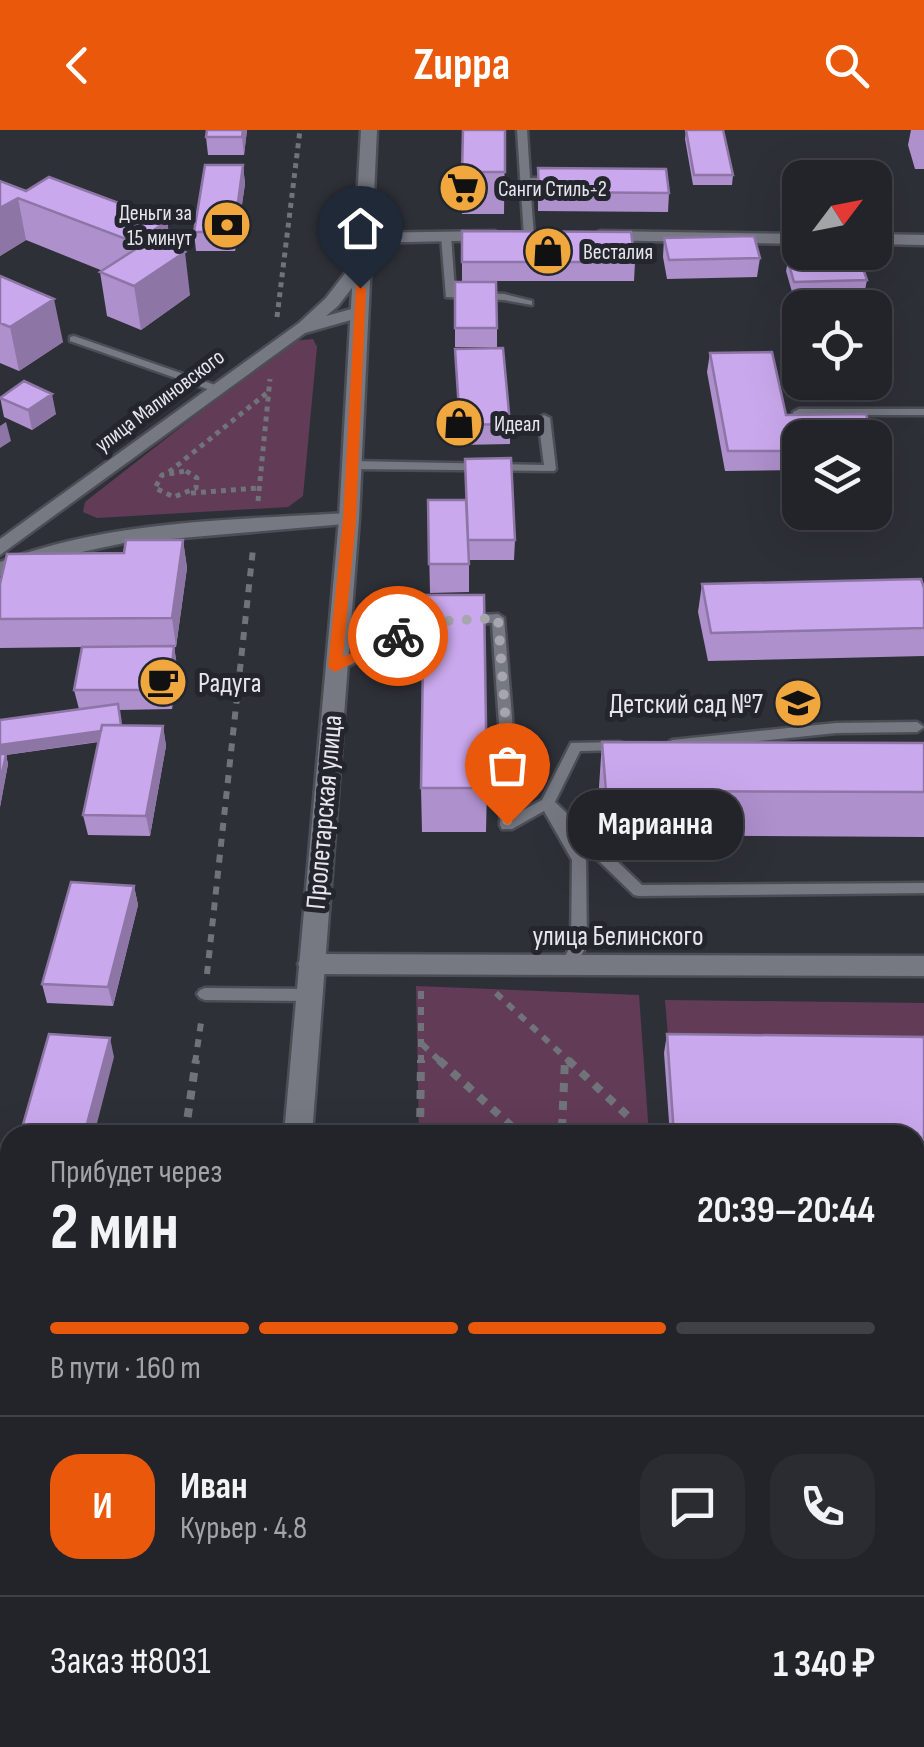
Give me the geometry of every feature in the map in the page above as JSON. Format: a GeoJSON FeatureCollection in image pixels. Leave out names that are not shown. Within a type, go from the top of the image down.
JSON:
{"type":"FeatureCollection","features":[{"type":"Feature","properties":{"kind":"street","name":"Пролетарская улица"},"geometry":{"type":"LineString","coordinates":[[299,1125],[350,519],[361,238],[370,130]]}},
{"type":"Feature","properties":{"kind":"street"},"geometry":{"type":"LineString","coordinates":[[361,238],[548,236]]}},
{"type":"Feature","properties":{"kind":"street"},"geometry":{"type":"LineString","coordinates":[[587,236],[782,238]]}},
{"type":"Feature","properties":{"kind":"street"},"geometry":{"type":"LineString","coordinates":[[892,240],[924,240]]}},
{"type":"Feature","properties":{"kind":"street"},"geometry":{"type":"LineString","coordinates":[[299,328],[332,302],[362,263]]}},
{"type":"Feature","properties":{"kind":"street","name":"улица Малиновского"},"geometry":{"type":"LineString","coordinates":[[0,549],[299,328],[358,312]]}},
{"type":"Feature","properties":{"kind":"street"},"geometry":{"type":"LineString","coordinates":[[56,508],[57,527],[115,540]]}},
{"type":"Feature","properties":{"kind":"street"},"geometry":{"type":"LineString","coordinates":[[0,570],[23,559],[115,540],[350,519]]}},
{"type":"Feature","properties":{"kind":"street","name":"улица Белинского"},"geometry":{"type":"LineString","coordinates":[[311,964],[924,966]]}},
{"type":"Feature","properties":{"kind":"lane"},"geometry":{"type":"LineString","coordinates":[[522,130],[529,236]]}},
{"type":"Feature","properties":{"kind":"lane"},"geometry":{"type":"LineString","coordinates":[[524,181],[561,181]]}},
{"type":"Feature","properties":{"kind":"lane"},"geometry":{"type":"LineString","coordinates":[[446,236],[450,296],[504,296],[528,303]]}},
{"type":"Feature","properties":{"kind":"lane"},"geometry":{"type":"LineString","coordinates":[[74,339],[214,388]]}},
{"type":"Feature","properties":{"kind":"lane"},"geometry":{"type":"LineString","coordinates":[[800,420],[799,412],[924,412]]}},
{"type":"Feature","properties":{"kind":"lane"},"geometry":{"type":"LineString","coordinates":[[352,466],[550,469],[544,418]]}},
{"type":"Feature","properties":{"kind":"lane"},"geometry":{"type":"LineString","coordinates":[[335,667],[427,622],[498,618],[509,767],[507,825],[547,803],[576,746],[630,748]]}},
{"type":"Feature","properties":{"kind":"lane"},"geometry":{"type":"LineString","coordinates":[[649,748],[738,735],[917,727]]}},
{"type":"Feature","properties":{"kind":"lane"},"geometry":{"type":"LineString","coordinates":[[547,803],[640,892],[924,888]]}},
{"type":"Feature","properties":{"kind":"lane"},"geometry":{"type":"LineString","coordinates":[[547,803],[579,860],[579,945],[569,964]]}},
{"type":"Feature","properties":{"kind":"lane"},"geometry":{"type":"LineString","coordinates":[[205,994],[308,995]]}},
{"type":"Feature","properties":{"kind":"path"},"geometry":{"type":"LineString","coordinates":[[185,1125],[205,994],[300,130]]}},
{"type":"Feature","properties":{"kind":"path"},"geometry":{"type":"LineString","coordinates":[[259,488],[174,497],[158,492],[157,479],[269,391]]}},
{"type":"Feature","properties":{"kind":"path"},"geometry":{"type":"LineString","coordinates":[[169,472],[186,472],[197,478],[191,493]]}},
{"type":"Feature","properties":{"kind":"path"},"geometry":{"type":"LineString","coordinates":[[420,1125],[421,984]]}},
{"type":"Feature","properties":{"kind":"path"},"geometry":{"type":"LineString","coordinates":[[488,985],[629,1117],[629,1125]]}},
{"type":"Feature","properties":{"kind":"path"},"geometry":{"type":"LineString","coordinates":[[421,1044],[510,1125]]}},
{"type":"Feature","properties":{"kind":"path"},"geometry":{"type":"LineString","coordinates":[[562,1125],[565,1057]]}},
{"type":"Feature","properties":{"kind":"shaded area"},"geometry":{"type":"Polygon","coordinates":[[[313,339],[317,347],[303,496],[288,507],[97,518],[83,512],[85,502],[291,341],[313,339]]]}},
{"type":"Feature","properties":{"kind":"shaded area"},"geometry":{"type":"Polygon","coordinates":[[[416,986],[639,995],[648,1125],[419,1125],[416,986]]]}},
{"type":"Feature","properties":{"kind":"shaded area"},"geometry":{"type":"Polygon","coordinates":[[[665,1000],[924,1003],[924,1052],[669,1048],[665,1000]]]}},
{"type":"Feature","properties":{"kind":"building"},"geometry":{"type":"Polygon","coordinates":[[[207,130],[243,130],[242,137],[206,137],[207,130]]]}},
{"type":"Feature","properties":{"kind":"building"},"geometry":{"type":"Polygon","coordinates":[[[463,130],[505,130],[505,172],[462,172],[463,130]]]}},
{"type":"Feature","properties":{"kind":"building"},"geometry":{"type":"Polygon","coordinates":[[[686,130],[723,130],[733,175],[694,175],[686,130]]]}},
{"type":"Feature","properties":{"kind":"building"},"geometry":{"type":"Polygon","coordinates":[[[205,165],[243,165],[234,232],[194,232],[205,165]]]}},
{"type":"Feature","properties":{"kind":"building"},"geometry":{"type":"Polygon","coordinates":[[[538,168],[666,169],[669,193],[539,192],[538,168]]]}},
{"type":"Feature","properties":{"kind":"building"},"geometry":{"type":"Polygon","coordinates":[[[49,177],[167,221],[144,237],[185,252],[134,286],[100,272],[142,245],[18,198],[0,208],[0,181],[26,191],[49,177]]]}},
{"type":"Feature","properties":{"kind":"building"},"geometry":{"type":"Polygon","coordinates":[[[462,231],[631,232],[635,262],[462,262],[462,231]]]}},
{"type":"Feature","properties":{"kind":"building"},"geometry":{"type":"Polygon","coordinates":[[[754,236],[760,258],[669,260],[664,238],[754,236]]]}},
{"type":"Feature","properties":{"kind":"building"},"geometry":{"type":"Polygon","coordinates":[[[791,270],[864,270],[867,280],[794,282],[791,270]]]}},
{"type":"Feature","properties":{"kind":"building"},"geometry":{"type":"Polygon","coordinates":[[[0,276],[54,299],[10,327],[0,323],[0,276]]]}},
{"type":"Feature","properties":{"kind":"building"},"geometry":{"type":"Polygon","coordinates":[[[455,282],[496,282],[497,328],[455,328],[455,282]]]}},
{"type":"Feature","properties":{"kind":"building"},"geometry":{"type":"Polygon","coordinates":[[[503,348],[510,424],[460,425],[455,349],[503,348]]]}},
{"type":"Feature","properties":{"kind":"building"},"geometry":{"type":"Polygon","coordinates":[[[772,352],[786,415],[866,414],[868,420],[782,420],[782,451],[728,451],[710,353],[772,352]]]}},
{"type":"Feature","properties":{"kind":"building"},"geometry":{"type":"Polygon","coordinates":[[[24,381],[52,394],[28,410],[0,398],[24,381]]]}},
{"type":"Feature","properties":{"kind":"building"},"geometry":{"type":"Polygon","coordinates":[[[511,458],[515,540],[468,540],[465,459],[511,458]]]}},
{"type":"Feature","properties":{"kind":"building"},"geometry":{"type":"Polygon","coordinates":[[[428,500],[466,500],[469,564],[429,564],[428,500]]]}},
{"type":"Feature","properties":{"kind":"building"},"geometry":{"type":"Polygon","coordinates":[[[126,540],[183,540],[172,618],[0,619],[0,584],[7,554],[124,553],[126,540]]]}},
{"type":"Feature","properties":{"kind":"building"},"geometry":{"type":"Polygon","coordinates":[[[921,579],[924,628],[711,633],[702,584],[921,579]]]}},
{"type":"Feature","properties":{"kind":"building"},"geometry":{"type":"Polygon","coordinates":[[[424,595],[484,595],[487,788],[421,788],[424,595]]]}},
{"type":"Feature","properties":{"kind":"building"},"geometry":{"type":"Polygon","coordinates":[[[174,646],[169,690],[74,690],[82,647],[174,646]]]}},
{"type":"Feature","properties":{"kind":"building"},"geometry":{"type":"Polygon","coordinates":[[[118,704],[121,725],[102,725],[101,731],[0,745],[0,720],[118,704]]]}},
{"type":"Feature","properties":{"kind":"building"},"geometry":{"type":"Polygon","coordinates":[[[102,725],[163,726],[146,816],[83,815],[102,725]]]}},
{"type":"Feature","properties":{"kind":"building"},"geometry":{"type":"Polygon","coordinates":[[[602,742],[924,743],[924,792],[606,791],[602,742]]]}},
{"type":"Feature","properties":{"kind":"building"},"geometry":{"type":"Polygon","coordinates":[[[0,754],[6,754],[0,783],[0,754]]]}},
{"type":"Feature","properties":{"kind":"building"},"geometry":{"type":"Polygon","coordinates":[[[71,882],[134,886],[108,987],[42,984],[71,882]]]}},
{"type":"Feature","properties":{"kind":"building"},"geometry":{"type":"Polygon","coordinates":[[[49,1034],[110,1038],[87,1125],[23,1125],[49,1034]]]}},
{"type":"Feature","properties":{"kind":"building"},"geometry":{"type":"Polygon","coordinates":[[[667,1034],[924,1037],[924,1125],[673,1125],[667,1034]]]}},
{"type":"Feature","properties":{"kind":"way so far"},"geometry":{"type":"LineString","coordinates":[[398,636],[427,622],[498,618],[509,767],[507,825]]}},
{"type":"Feature","properties":{"kind":"place","name":"Санги Стиль-2"},"geometry":{"type":"Point","coordinates":[463,188]}},
{"type":"Feature","properties":{"kind":"place","name":"Деньги за 15 минут"},"geometry":{"type":"Point","coordinates":[227,225]}},
{"type":"Feature","properties":{"kind":"place","name":"Весталия"},"geometry":{"type":"Point","coordinates":[548,251]}},
{"type":"Feature","properties":{"kind":"place","name":"Идеал"},"geometry":{"type":"Point","coordinates":[459,423]}},
{"type":"Feature","properties":{"kind":"place","name":"Радуга"},"geometry":{"type":"Point","coordinates":[163,682]}},
{"type":"Feature","properties":{"kind":"place","name":"Детский сад №7"},"geometry":{"type":"Point","coordinates":[798,703]}},
{"type":"Feature","properties":{"kind":"place","name":"Марианна"},"geometry":{"type":"Point","coordinates":[507,825]}},
{"type":"Feature","properties":{"kind":"route"},"geometry":{"type":"LineString","coordinates":[[360,288],[350,519],[335,667],[398,636]]}}]}
